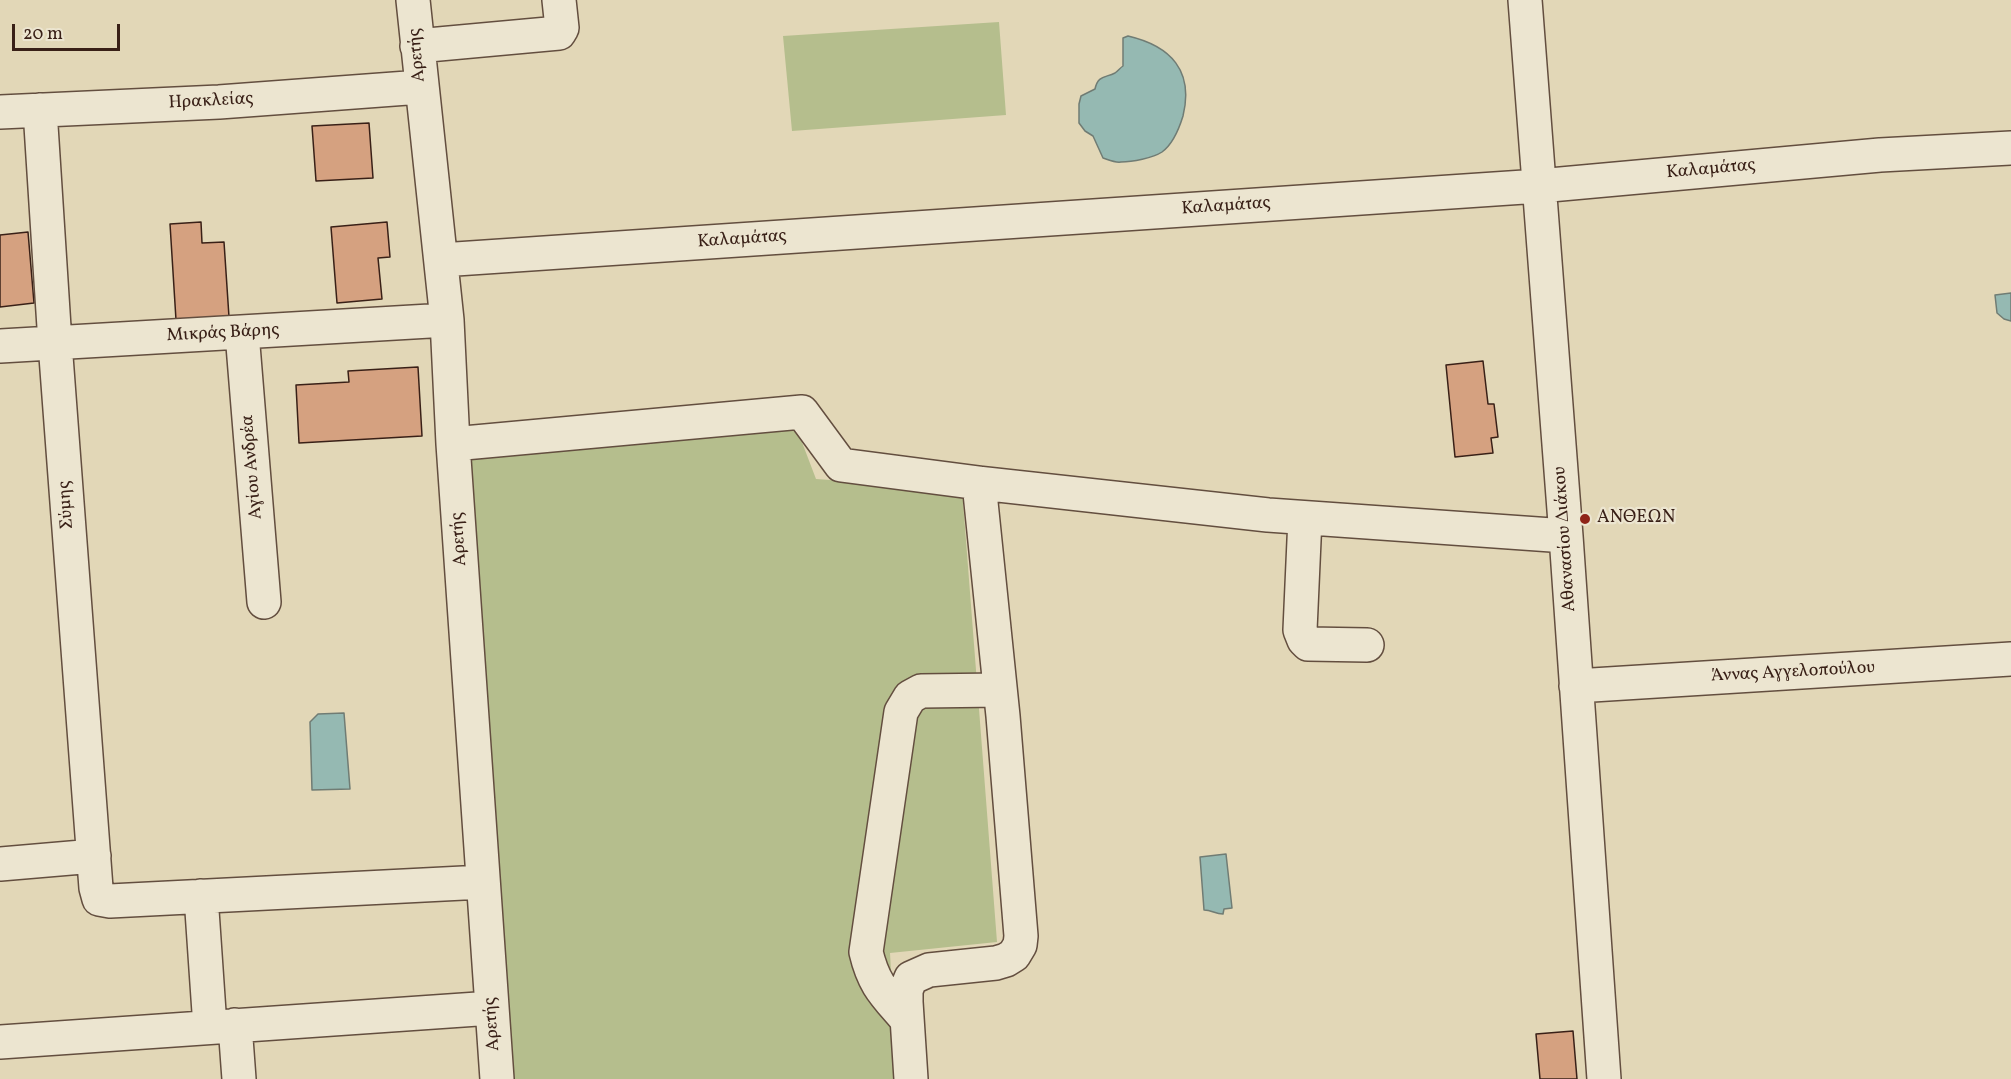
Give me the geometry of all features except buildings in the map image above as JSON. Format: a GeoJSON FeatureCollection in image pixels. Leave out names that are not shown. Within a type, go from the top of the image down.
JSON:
{"type":"FeatureCollection","features":[{"type":"Feature","properties":{"kind":"street","name":"Αρετής"},"geometry":{"type":"LineString","coordinates":[[413,0],[447,320],[453,444],[496,1079]]}},
{"type":"Feature","properties":{"kind":"street"},"geometry":{"type":"LineString","coordinates":[[417,46],[559,33],[562,28],[559,0]]}},
{"type":"Feature","properties":{"kind":"street","name":"Αθανασίου Διάκου"},"geometry":{"type":"LineString","coordinates":[[1525,0],[1604,1079]]}},
{"type":"Feature","properties":{"kind":"street","name":"Ηρακλείας"},"geometry":{"type":"LineString","coordinates":[[0,112],[219,102],[421,87]]}},
{"type":"Feature","properties":{"kind":"street","name":"Σύμης"},"geometry":{"type":"LineString","coordinates":[[40,110],[96,888],[99,899],[110,901],[201,896]]}},
{"type":"Feature","properties":{"kind":"street","name":"Καλαμάτας"},"geometry":{"type":"LineString","coordinates":[[441,261],[1539,186],[1880,155],[2011,148]]}},
{"type":"Feature","properties":{"kind":"street","name":"Μικράς Βάρης"},"geometry":{"type":"LineString","coordinates":[[0,346],[447,320]]}},
{"type":"Feature","properties":{"kind":"street","name":"Αγίου Ανδρέα"},"geometry":{"type":"LineString","coordinates":[[242,333],[264,602]]}},
{"type":"Feature","properties":{"kind":"street"},"geometry":{"type":"LineString","coordinates":[[453,444],[802,412],[841,465],[979,483],[1305,518],[1566,536]]}},
{"type":"Feature","properties":{"kind":"street"},"geometry":{"type":"LineString","coordinates":[[912,1079],[906,990],[911,978],[929,969],[996,963],[1014,955],[1020,945],[1000,690],[979,483]]}},
{"type":"Feature","properties":{"kind":"street"},"geometry":{"type":"LineString","coordinates":[[1305,518],[1300,630],[1304,640],[1308,644],[1367,645]]}},
{"type":"Feature","properties":{"kind":"street","name":"Άννας Αγγελοπούλου"},"geometry":{"type":"LineString","coordinates":[[1576,686],[2011,659]]}},
{"type":"Feature","properties":{"kind":"street"},"geometry":{"type":"LineString","coordinates":[[907,1020],[878,986],[871,973],[866,952],[901,712],[910,697],[921,691],[1000,690]]}},
{"type":"Feature","properties":{"kind":"street"},"geometry":{"type":"LineString","coordinates":[[0,864],[94,856]]}},
{"type":"Feature","properties":{"kind":"street"},"geometry":{"type":"LineString","coordinates":[[239,1079],[222,1026],[201,896],[483,882]]}},
{"type":"Feature","properties":{"kind":"street"},"geometry":{"type":"LineString","coordinates":[[0,1042],[492,1008]]}},
{"type":"Feature","properties":{"kind":"green space"},"geometry":{"type":"Polygon","coordinates":[[[999,22],[1006,115],[792,131],[783,36],[999,22]]]}},
{"type":"Feature","properties":{"kind":"green space"},"geometry":{"type":"Polygon","coordinates":[[[792,416],[816,479],[962,489],[997,942],[890,953],[897,1079],[508,1079],[469,439],[792,416]]]}},
{"type":"Feature","properties":{"kind":"water"},"geometry":{"type":"Polygon","coordinates":[[[1128,36],[1156,46],[1176,63],[1182,74],[1186,100],[1180,126],[1166,149],[1148,158],[1116,162],[1103,158],[1093,136],[1079,123],[1079,104],[1081,96],[1095,89],[1100,79],[1115,73],[1123,66],[1123,38],[1128,36]]]}},
{"type":"Feature","properties":{"kind":"water"},"geometry":{"type":"Polygon","coordinates":[[[2011,293],[2011,321],[1997,313],[1995,295],[2011,293]]]}},
{"type":"Feature","properties":{"kind":"water"},"geometry":{"type":"Polygon","coordinates":[[[344,713],[350,789],[312,790],[310,722],[318,714],[344,713]]]}},
{"type":"Feature","properties":{"kind":"water"},"geometry":{"type":"Polygon","coordinates":[[[1226,854],[1232,908],[1224,909],[1223,914],[1204,910],[1200,857],[1226,854]]]}},
{"type":"Feature","properties":{"kind":"place","name":"ΑΝΘΕΩΝ"},"geometry":{"type":"Point","coordinates":[1585,519]}}]}
